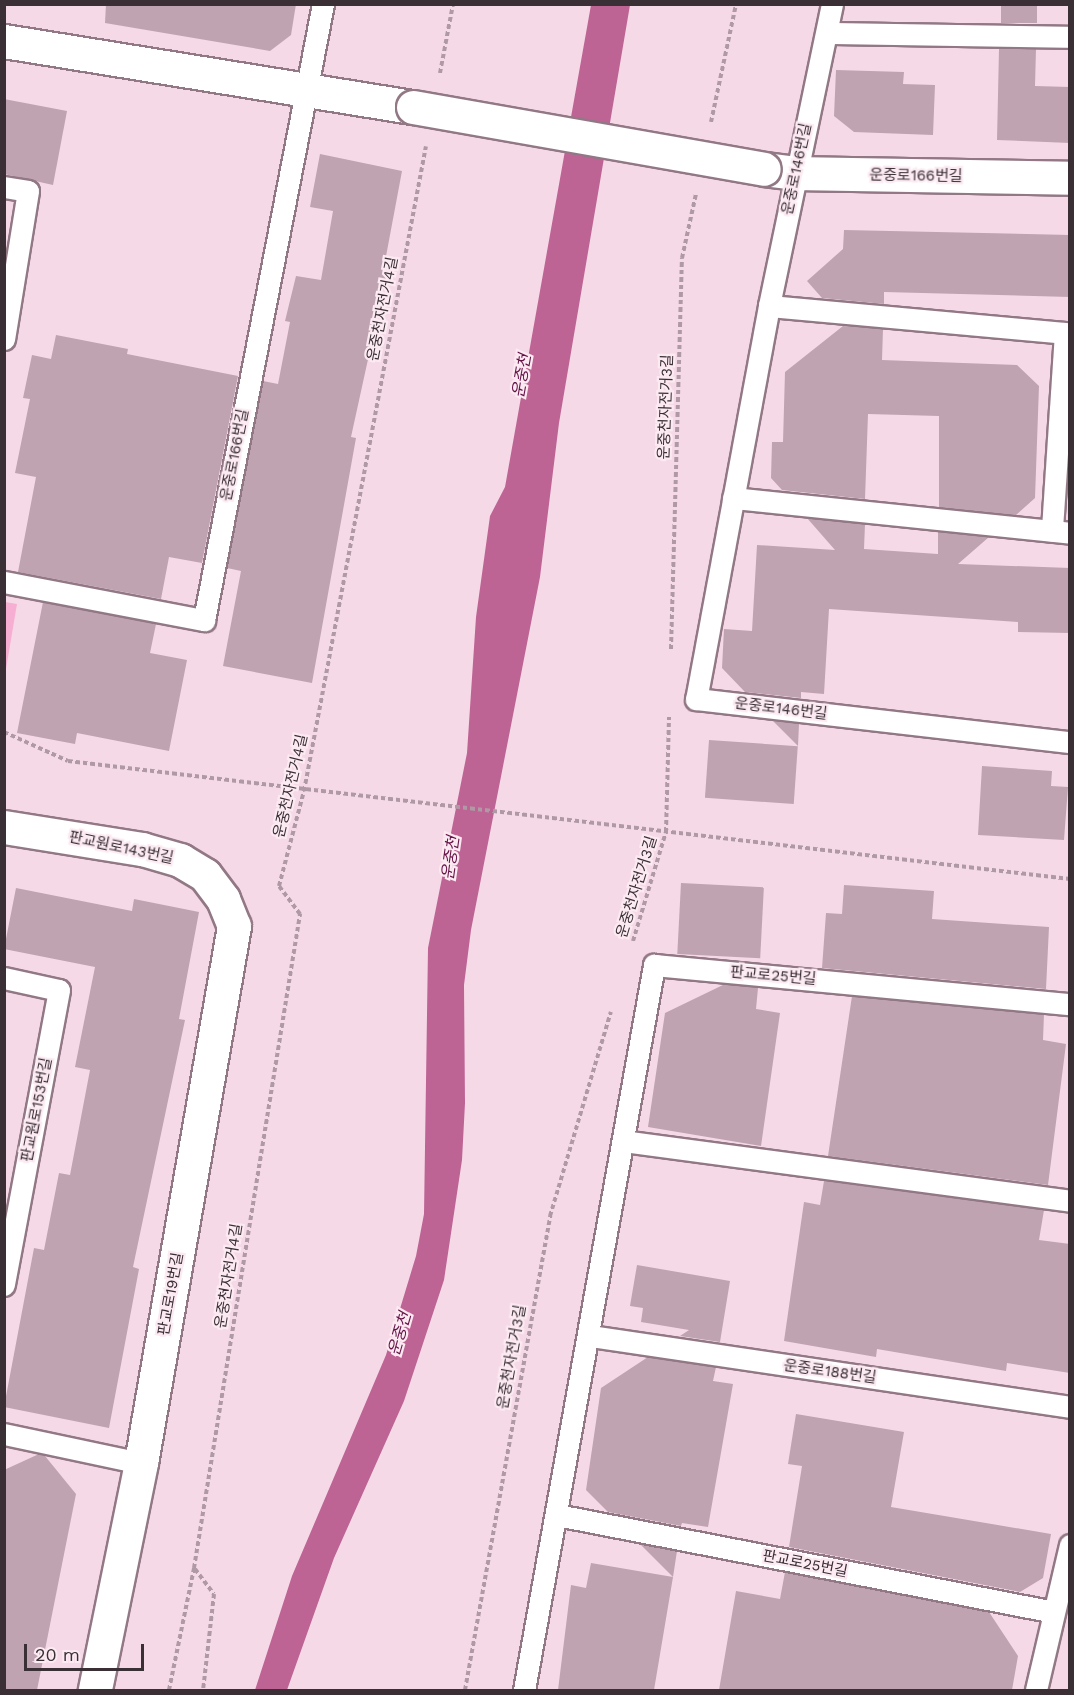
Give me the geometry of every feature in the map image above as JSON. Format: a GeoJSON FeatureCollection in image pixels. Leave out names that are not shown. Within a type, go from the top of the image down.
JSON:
{"type":"FeatureCollection","features":[{"type":"Feature","properties":{"kind":"street"},"geometry":{"type":"LineString","coordinates":[[4,40],[304,90],[421,120]]}},
{"type":"Feature","properties":{"kind":"street","name":"운중로166번길"},"geometry":{"type":"LineString","coordinates":[[421,120],[795,173],[1070,178]]}},
{"type":"Feature","properties":{"kind":"street","name":"판교원로143번길"},"geometry":{"type":"LineString","coordinates":[[4,827],[142,849],[180,861],[205,875],[223,898]]}},
{"type":"Feature","properties":{"kind":"street","name":"판교로19번길"},"geometry":{"type":"LineString","coordinates":[[95,1690],[141,1463],[230,961],[234,926],[223,898]]}},
{"type":"Feature","properties":{"kind":"lane","name":"운중로166번길"},"geometry":{"type":"LineString","coordinates":[[4,582],[204,620],[304,90],[323,4]]}},
{"type":"Feature","properties":{"kind":"lane","name":"운중로146번길"},"geometry":{"type":"LineString","coordinates":[[832,4],[795,173],[696,699],[1070,742]]}},
{"type":"Feature","properties":{"kind":"lane"},"geometry":{"type":"LineString","coordinates":[[827,33],[1070,37]]}},
{"type":"Feature","properties":{"kind":"lane"},"geometry":{"type":"LineString","coordinates":[[4,187],[28,191],[4,339]]}},
{"type":"Feature","properties":{"kind":"lane"},"geometry":{"type":"LineString","coordinates":[[733,498],[1061,532],[1065,333],[769,306]]}},
{"type":"Feature","properties":{"kind":"lane","name":"판교로25번길"},"geometry":{"type":"LineString","coordinates":[[524,1690],[590,1336],[654,965],[1070,1004]]}},
{"type":"Feature","properties":{"kind":"lane","name":"판교원로153번길"},"geometry":{"type":"LineString","coordinates":[[4,978],[59,990],[4,1285]]}},
{"type":"Feature","properties":{"kind":"lane"},"geometry":{"type":"LineString","coordinates":[[623,1141],[1070,1201]]}},
{"type":"Feature","properties":{"kind":"lane","name":"운중로188번길"},"geometry":{"type":"LineString","coordinates":[[590,1336],[1070,1407]]}},
{"type":"Feature","properties":{"kind":"lane"},"geometry":{"type":"LineString","coordinates":[[4,1434],[141,1463]]}},
{"type":"Feature","properties":{"kind":"lane","name":"판교로25번길"},"geometry":{"type":"LineString","coordinates":[[556,1515],[1054,1612]]}},
{"type":"Feature","properties":{"kind":"lane"},"geometry":{"type":"LineString","coordinates":[[1036,1690],[1070,1545]]}},
{"type":"Feature","properties":{"kind":"path"},"geometry":{"type":"LineString","coordinates":[[440,75],[453,4]]}},
{"type":"Feature","properties":{"kind":"path"},"geometry":{"type":"LineString","coordinates":[[709,131],[736,4]]}},
{"type":"Feature","properties":{"kind":"path","name":"운중천자전거4길"},"geometry":{"type":"LineString","coordinates":[[169,1690],[194,1568],[300,914],[279,886],[304,791],[421,120]]}},
{"type":"Feature","properties":{"kind":"path","name":"운중천자전거3길"},"geometry":{"type":"LineString","coordinates":[[671,653],[682,258],[697,189]]}},
{"type":"Feature","properties":{"kind":"path","name":"운중천자전거3길"},"geometry":{"type":"LineString","coordinates":[[632,945],[666,832],[669,713]]}},
{"type":"Feature","properties":{"kind":"path"},"geometry":{"type":"LineString","coordinates":[[4,732],[68,761],[304,791],[1070,879]]}},
{"type":"Feature","properties":{"kind":"path","name":"운중천자전거3길"},"geometry":{"type":"LineString","coordinates":[[465,1690],[550,1216],[614,1002]]}},
{"type":"Feature","properties":{"kind":"path"},"geometry":{"type":"LineString","coordinates":[[194,1568],[214,1594],[203,1690]]}},
{"type":"Feature","properties":{"kind":"shaded area"},"geometry":{"type":"Polygon","coordinates":[[[4,602],[17,604],[5,675],[4,602]]]}},
{"type":"Feature","properties":{"kind":"water","name":"운중천"},"geometry":{"type":"Polygon","coordinates":[[[591,5],[630,5],[559,423],[540,577],[471,930],[464,985],[465,1103],[462,1160],[444,1280],[404,1401],[334,1558],[287,1690],[255,1690],[292,1576],[386,1355],[416,1256],[424,1214],[428,948],[467,753],[476,617],[490,516],[505,487],[591,5]]]}},
{"type":"Feature","properties":{"kind":"building"},"geometry":{"type":"Polygon","coordinates":[[[106,4],[296,4],[291,35],[270,51],[105,23],[106,4]]]}},
{"type":"Feature","properties":{"kind":"building"},"geometry":{"type":"Polygon","coordinates":[[[1001,4],[1037,4],[1037,23],[1001,23],[1001,4]]]}},
{"type":"Feature","properties":{"kind":"building"},"geometry":{"type":"Polygon","coordinates":[[[999,49],[1036,49],[1035,86],[1070,87],[1070,143],[997,140],[999,49]]]}},
{"type":"Feature","properties":{"kind":"building"},"geometry":{"type":"Polygon","coordinates":[[[836,70],[904,72],[903,84],[935,85],[933,135],[854,132],[834,116],[836,70]]]}},
{"type":"Feature","properties":{"kind":"building"},"geometry":{"type":"Polygon","coordinates":[[[4,99],[67,111],[53,185],[4,174],[4,99]]]}},
{"type":"Feature","properties":{"kind":"building"},"geometry":{"type":"Polygon","coordinates":[[[320,154],[402,171],[384,267],[388,268],[351,437],[356,438],[312,683],[223,666],[241,571],[227,568],[263,381],[278,384],[290,322],[285,321],[296,276],[321,280],[333,211],[310,207],[320,154]]]}},
{"type":"Feature","properties":{"kind":"building"},"geometry":{"type":"Polygon","coordinates":[[[844,230],[1070,235],[1070,297],[884,292],[884,304],[822,298],[807,281],[843,249],[844,230]]]}},
{"type":"Feature","properties":{"kind":"building"},"geometry":{"type":"Polygon","coordinates":[[[843,326],[883,329],[882,360],[1017,365],[1039,386],[1035,498],[1016,515],[939,507],[939,416],[868,414],[865,499],[782,490],[771,478],[772,442],[783,442],[785,372],[843,326]]]}},
{"type":"Feature","properties":{"kind":"building"},"geometry":{"type":"Polygon","coordinates":[[[56,335],[128,349],[127,354],[238,376],[202,563],[169,557],[161,599],[18,572],[36,477],[15,473],[30,399],[23,398],[32,355],[51,359],[56,335]]]}},
{"type":"Feature","properties":{"kind":"building"},"geometry":{"type":"Polygon","coordinates":[[[807,518],[865,524],[864,549],[938,554],[938,532],[989,537],[958,564],[1070,568],[1070,633],[1018,632],[1018,622],[829,609],[824,694],[801,692],[801,698],[745,692],[722,668],[724,629],[752,631],[757,545],[835,550],[807,518]]]}},
{"type":"Feature","properties":{"kind":"building"},"geometry":{"type":"Polygon","coordinates":[[[43,602],[156,624],[150,653],[187,660],[169,751],[77,733],[75,744],[17,733],[43,602]]]}},
{"type":"Feature","properties":{"kind":"building"},"geometry":{"type":"Polygon","coordinates":[[[773,721],[799,724],[798,746],[773,721]]]}},
{"type":"Feature","properties":{"kind":"building"},"geometry":{"type":"Polygon","coordinates":[[[709,740],[798,746],[794,804],[705,798],[709,740]]]}},
{"type":"Feature","properties":{"kind":"building"},"geometry":{"type":"Polygon","coordinates":[[[982,766],[1052,771],[1051,786],[1068,787],[1064,840],[978,835],[982,766]]]}},
{"type":"Feature","properties":{"kind":"building"},"geometry":{"type":"Polygon","coordinates":[[[681,883],[764,887],[760,958],[677,954],[681,883]]]}},
{"type":"Feature","properties":{"kind":"building"},"geometry":{"type":"Polygon","coordinates":[[[844,885],[934,891],[932,919],[1049,927],[1046,989],[822,968],[826,913],[842,914],[844,885]]]}},
{"type":"Feature","properties":{"kind":"building"},"geometry":{"type":"Polygon","coordinates":[[[16,888],[132,911],[134,899],[199,912],[179,1019],[185,1020],[133,1267],[139,1269],[109,1428],[4,1407],[34,1248],[44,1250],[59,1173],[70,1175],[90,1070],[75,1067],[95,967],[4,949],[16,888]]]}},
{"type":"Feature","properties":{"kind":"building"},"geometry":{"type":"Polygon","coordinates":[[[725,984],[758,988],[756,1009],[780,1013],[761,1146],[648,1127],[665,1013],[725,984]]]}},
{"type":"Feature","properties":{"kind":"building"},"geometry":{"type":"Polygon","coordinates":[[[852,996],[1044,1014],[1043,1040],[1066,1044],[1048,1185],[828,1156],[852,996]]]}},
{"type":"Feature","properties":{"kind":"building"},"geometry":{"type":"Polygon","coordinates":[[[824,1181],[1044,1210],[1039,1240],[1070,1244],[1070,1373],[1007,1363],[1006,1371],[877,1349],[876,1357],[784,1341],[804,1202],[820,1205],[824,1181]]]}},
{"type":"Feature","properties":{"kind":"building"},"geometry":{"type":"Polygon","coordinates":[[[637,1265],[730,1281],[720,1342],[680,1336],[689,1330],[641,1322],[643,1308],[630,1306],[637,1265]]]}},
{"type":"Feature","properties":{"kind":"building"},"geometry":{"type":"Polygon","coordinates":[[[648,1357],[716,1367],[713,1381],[733,1384],[708,1527],[682,1523],[681,1526],[608,1512],[586,1490],[601,1388],[648,1357]]]}},
{"type":"Feature","properties":{"kind":"building"},"geometry":{"type":"Polygon","coordinates":[[[796,1414],[904,1432],[891,1507],[1051,1534],[1043,1578],[1020,1592],[789,1547],[802,1466],[788,1464],[796,1414]]]}},
{"type":"Feature","properties":{"kind":"building"},"geometry":{"type":"Polygon","coordinates":[[[39,1454],[45,1456],[76,1494],[37,1690],[4,1690],[4,1470],[39,1454]]]}},
{"type":"Feature","properties":{"kind":"building"},"geometry":{"type":"Polygon","coordinates":[[[640,1544],[677,1551],[673,1577],[640,1544]]]}},
{"type":"Feature","properties":{"kind":"building"},"geometry":{"type":"Polygon","coordinates":[[[591,1563],[673,1577],[654,1690],[558,1690],[571,1585],[586,1588],[591,1563]]]}},
{"type":"Feature","properties":{"kind":"building"},"geometry":{"type":"Polygon","coordinates":[[[785,1572],[989,1612],[1018,1656],[1012,1690],[719,1690],[736,1591],[780,1599],[785,1572]]]}}]}
